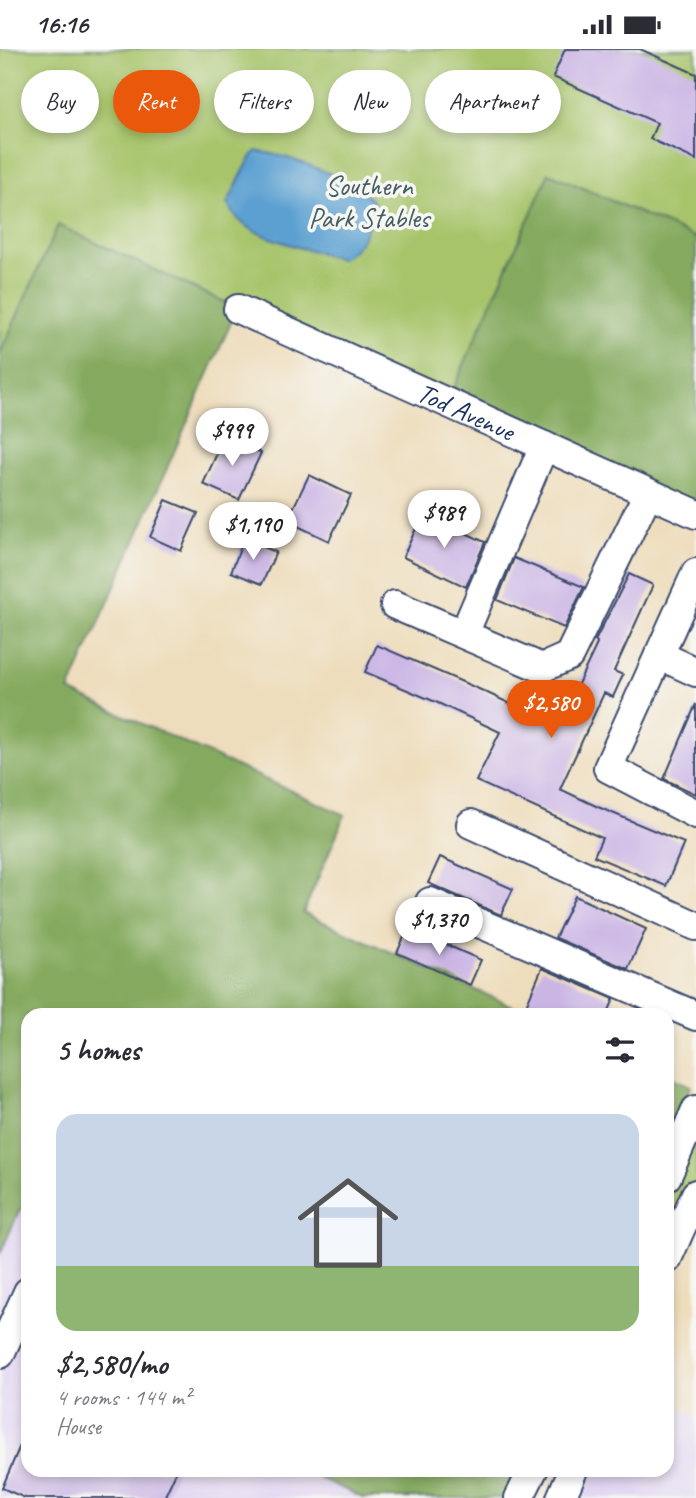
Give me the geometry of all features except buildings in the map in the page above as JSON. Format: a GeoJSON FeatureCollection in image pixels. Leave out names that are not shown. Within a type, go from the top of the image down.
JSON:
{"type":"FeatureCollection","features":[{"type":"Feature","properties":{"kind":"street","name":"Tod Avenue"},"geometry":{"type":"LineString","coordinates":[[238,309],[696,514]]}},
{"type":"Feature","properties":{"kind":"street"},"geometry":{"type":"LineString","coordinates":[[464,634],[544,446]]}},
{"type":"Feature","properties":{"kind":"street"},"geometry":{"type":"LineString","coordinates":[[395,605],[542,667],[569,656],[648,493]]}},
{"type":"Feature","properties":{"kind":"street"},"geometry":{"type":"LineString","coordinates":[[696,573],[608,768],[696,814]]}},
{"type":"Feature","properties":{"kind":"street"},"geometry":{"type":"LineString","coordinates":[[659,655],[696,672]]}},
{"type":"Feature","properties":{"kind":"street"},"geometry":{"type":"LineString","coordinates":[[471,824],[696,926]]}},
{"type":"Feature","properties":{"kind":"street"},"geometry":{"type":"LineString","coordinates":[[430,902],[696,1016]]}},
{"type":"Feature","properties":{"kind":"street"},"geometry":{"type":"LineString","coordinates":[[674,1160],[696,1110]]}},
{"type":"Feature","properties":{"kind":"street"},"geometry":{"type":"LineString","coordinates":[[674,1243],[696,1194]]}},
{"type":"Feature","properties":{"kind":"street"},"geometry":{"type":"LineString","coordinates":[[0,1354],[21,1307]]}},
{"type":"Feature","properties":{"kind":"street"},"geometry":{"type":"LineString","coordinates":[[519,1498],[530,1477]]}},
{"type":"Feature","properties":{"kind":"street"},"geometry":{"type":"LineString","coordinates":[[561,1498],[570,1477]]}},
{"type":"Feature","properties":{"kind":"shaded area"},"geometry":{"type":"Polygon","coordinates":[[[21,1209],[21,1477],[317,1477],[363,1498],[0,1498],[0,1254],[21,1209]]]}},
{"type":"Feature","properties":{"kind":"shaded area"},"geometry":{"type":"Polygon","coordinates":[[[674,1405],[696,1415],[696,1498],[561,1498],[570,1477],[674,1477],[674,1405]]]}},
{"type":"Feature","properties":{"kind":"green space","name":"Southern Park Stables"},"geometry":{"type":"Polygon","coordinates":[[[0,49],[696,49],[696,238],[549,173],[447,403],[58,226],[0,354],[0,49]]]}},
{"type":"Feature","properties":{"kind":"green space"},"geometry":{"type":"Polygon","coordinates":[[[549,173],[696,238],[696,514],[447,403],[549,173]]]}},
{"type":"Feature","properties":{"kind":"green space"},"geometry":{"type":"Polygon","coordinates":[[[58,225],[228,304],[233,318],[69,691],[345,815],[303,913],[516,1008],[21,1008],[21,1209],[0,1254],[0,354],[58,225]]]}},
{"type":"Feature","properties":{"kind":"green space"},"geometry":{"type":"Polygon","coordinates":[[[674,1078],[691,1086],[674,1124],[674,1078]]]}},
{"type":"Feature","properties":{"kind":"green space"},"geometry":{"type":"Polygon","coordinates":[[[696,1110],[696,1194],[674,1243],[674,1160],[696,1110]]]}},
{"type":"Feature","properties":{"kind":"green space"},"geometry":{"type":"Polygon","coordinates":[[[317,1477],[514,1477],[505,1498],[363,1498],[317,1477]]]}},
{"type":"Feature","properties":{"kind":"water"},"geometry":{"type":"Polygon","coordinates":[[[256,151],[319,169],[350,184],[374,202],[368,228],[356,248],[341,259],[274,239],[241,222],[227,204],[256,151]]]}}]}
